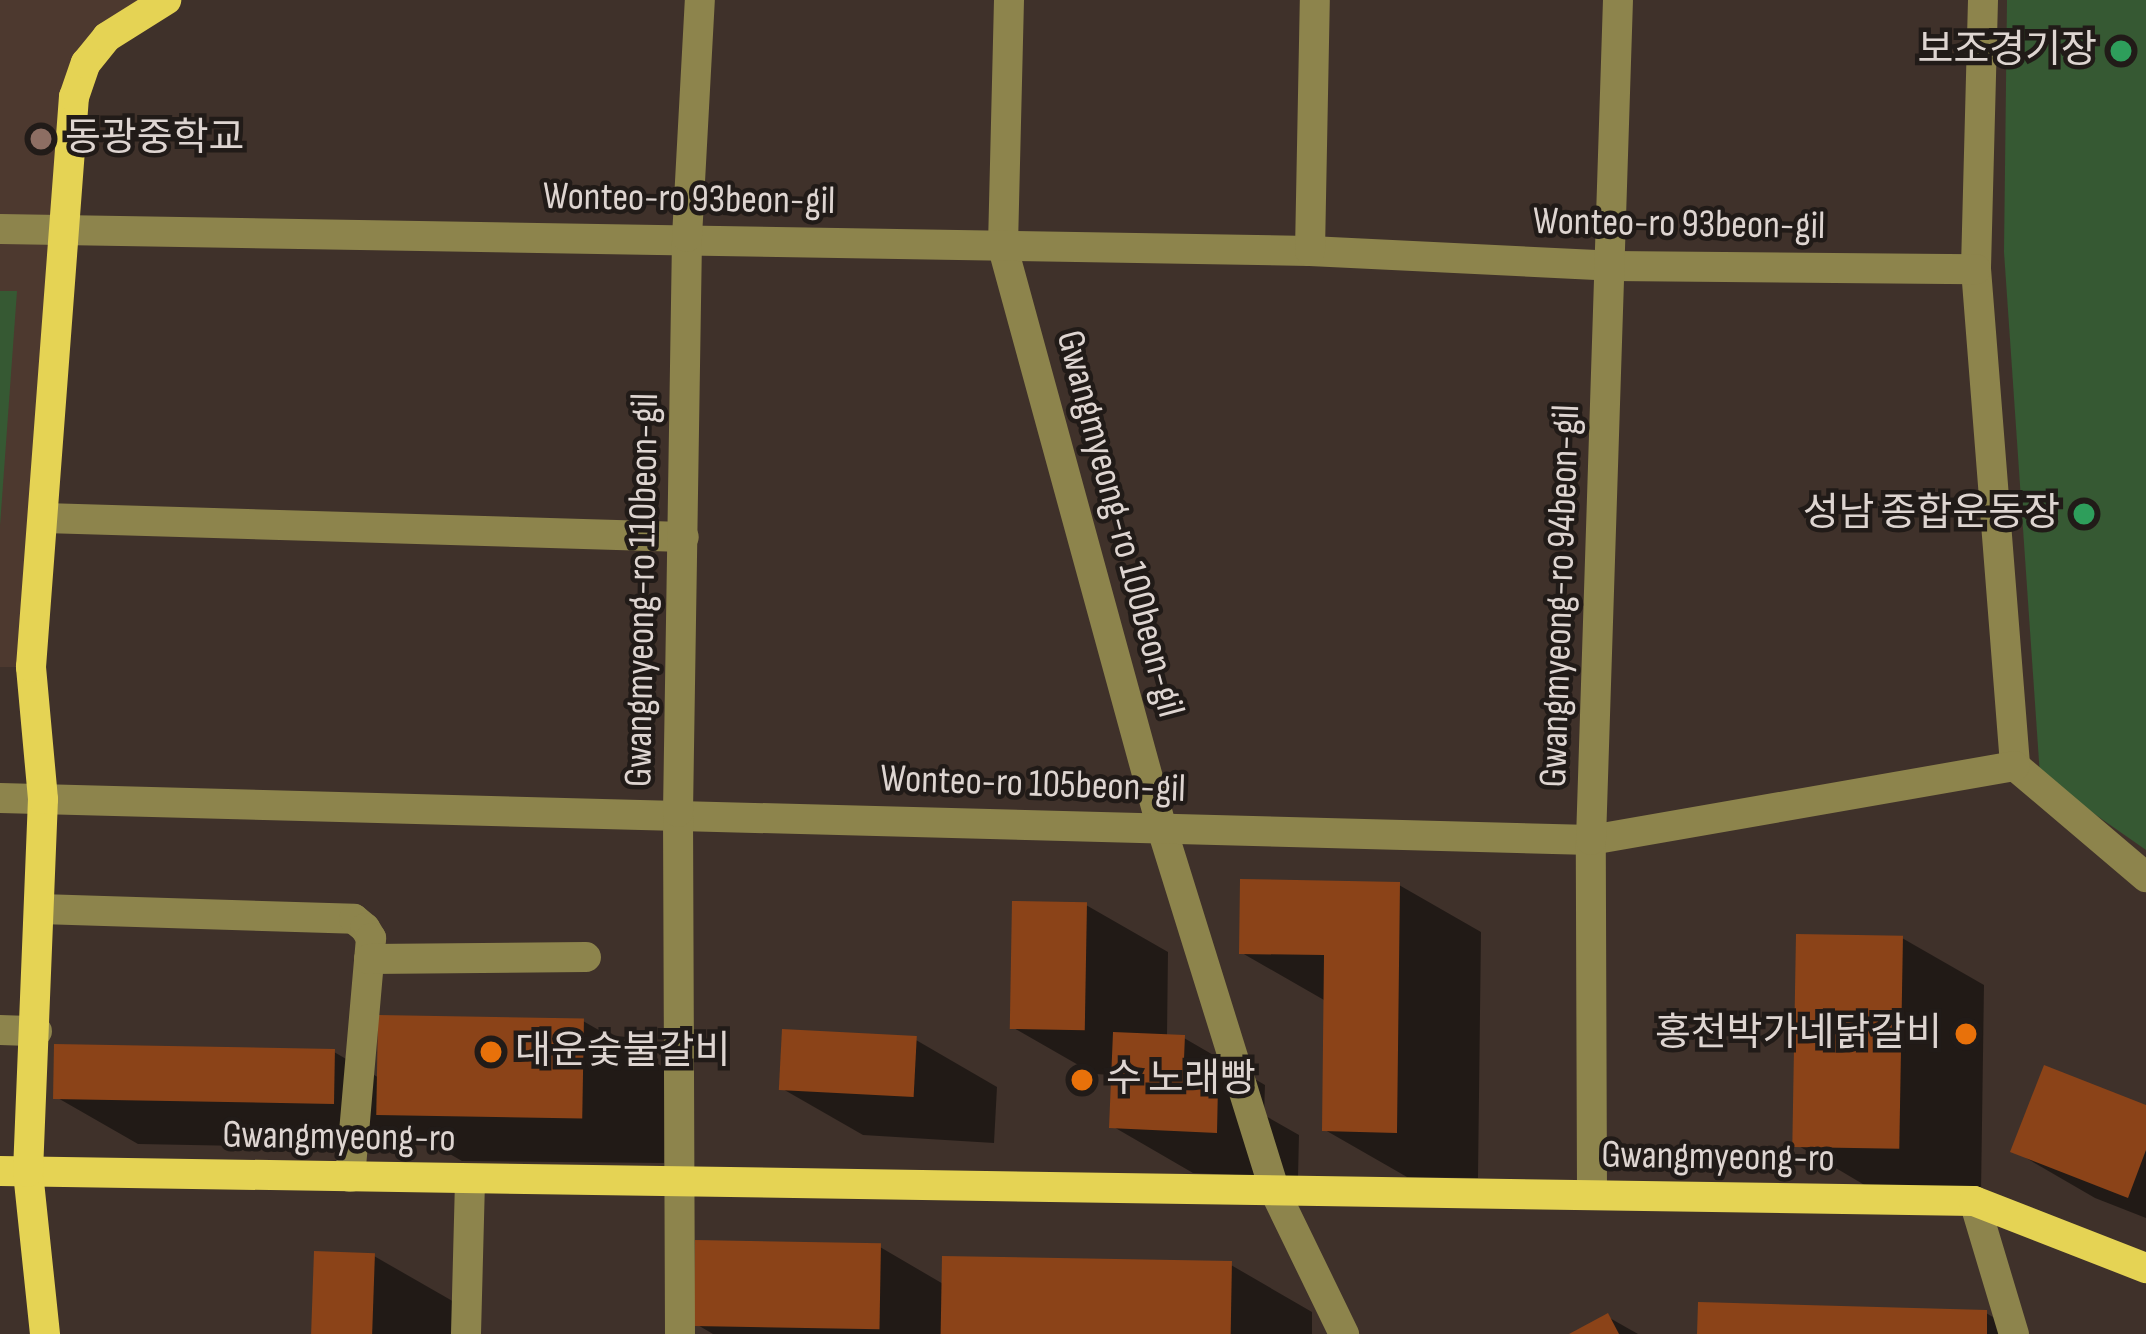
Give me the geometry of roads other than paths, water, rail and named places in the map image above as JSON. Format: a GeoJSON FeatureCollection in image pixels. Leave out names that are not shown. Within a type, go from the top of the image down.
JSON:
{"type":"FeatureCollection","features":[{"type":"Feature","properties":{"kind":"main road"},"geometry":{"type":"LineString","coordinates":[[45,1334],[14,1172],[37,1031],[43,799],[31,667],[74,97],[86,63],[107,37],[166,0]]}},
{"type":"Feature","properties":{"kind":"main road","name":"Gwangmyeong-ro"},"geometry":{"type":"LineString","coordinates":[[14,1172],[1974,1201],[2146,1268]]}},
{"type":"Feature","properties":{"kind":"street","name":"Gwangmyeong-ro 110beon-gil"},"geometry":{"type":"LineString","coordinates":[[677,1181],[687,238],[700,0]]}},
{"type":"Feature","properties":{"kind":"street","name":"Gwangmyeong-ro 100beon-gil"},"geometry":{"type":"LineString","coordinates":[[1009,0],[1003,248],[1162,829],[1276,1194]]}},
{"type":"Feature","properties":{"kind":"street"},"geometry":{"type":"LineString","coordinates":[[1310,251],[1316,0]]}},
{"type":"Feature","properties":{"kind":"street","name":"Gwangmyeong-ro 94beon-gil"},"geometry":{"type":"LineString","coordinates":[[1592,1194],[1591,840],[1618,0]]}},
{"type":"Feature","properties":{"kind":"street"},"geometry":{"type":"LineString","coordinates":[[1983,0],[1976,268],[2014,766],[2146,877]]}},
{"type":"Feature","properties":{"kind":"street","name":"Wonteo-ro 93beon-gil"},"geometry":{"type":"LineString","coordinates":[[0,229],[1310,251],[1612,266],[1976,268]]}},
{"type":"Feature","properties":{"kind":"street"},"geometry":{"type":"LineString","coordinates":[[44,518],[684,537]]}},
{"type":"Feature","properties":{"kind":"street","name":"Wonteo-ro 105beon-gil"},"geometry":{"type":"LineString","coordinates":[[0,798],[678,812],[1591,840],[2014,766]]}},
{"type":"Feature","properties":{"kind":"street"},"geometry":{"type":"LineString","coordinates":[[40,909],[354,920],[370,938],[350,1178]]}},
{"type":"Feature","properties":{"kind":"street"},"geometry":{"type":"LineString","coordinates":[[369,958],[586,958]]}},
{"type":"Feature","properties":{"kind":"street"},"geometry":{"type":"LineString","coordinates":[[0,1030],[37,1031]]}},
{"type":"Feature","properties":{"kind":"street"},"geometry":{"type":"LineString","coordinates":[[466,1334],[470,1179]]}},
{"type":"Feature","properties":{"kind":"street"},"geometry":{"type":"LineString","coordinates":[[677,1181],[680,1334]]}},
{"type":"Feature","properties":{"kind":"street"},"geometry":{"type":"LineString","coordinates":[[1276,1194],[1344,1334]]}},
{"type":"Feature","properties":{"kind":"street"},"geometry":{"type":"LineString","coordinates":[[1974,1201],[2014,1334]]}},
{"type":"Feature","properties":{"kind":"place","name":"보조경기장"},"geometry":{"type":"Point","coordinates":[2121,51]}},
{"type":"Feature","properties":{"kind":"place","name":"동광중학교"},"geometry":{"type":"Point","coordinates":[41,139]}},
{"type":"Feature","properties":{"kind":"place","name":"성남 종합운동장"},"geometry":{"type":"Point","coordinates":[2084,514]}},
{"type":"Feature","properties":{"kind":"place","name":"홍천박가네닭갈비"},"geometry":{"type":"Point","coordinates":[1966,1034]}},
{"type":"Feature","properties":{"kind":"place","name":"대운숯불갈비"},"geometry":{"type":"Point","coordinates":[491,1052]}},
{"type":"Feature","properties":{"kind":"place","name":"수 노래빵"},"geometry":{"type":"Point","coordinates":[1082,1080]}}]}
